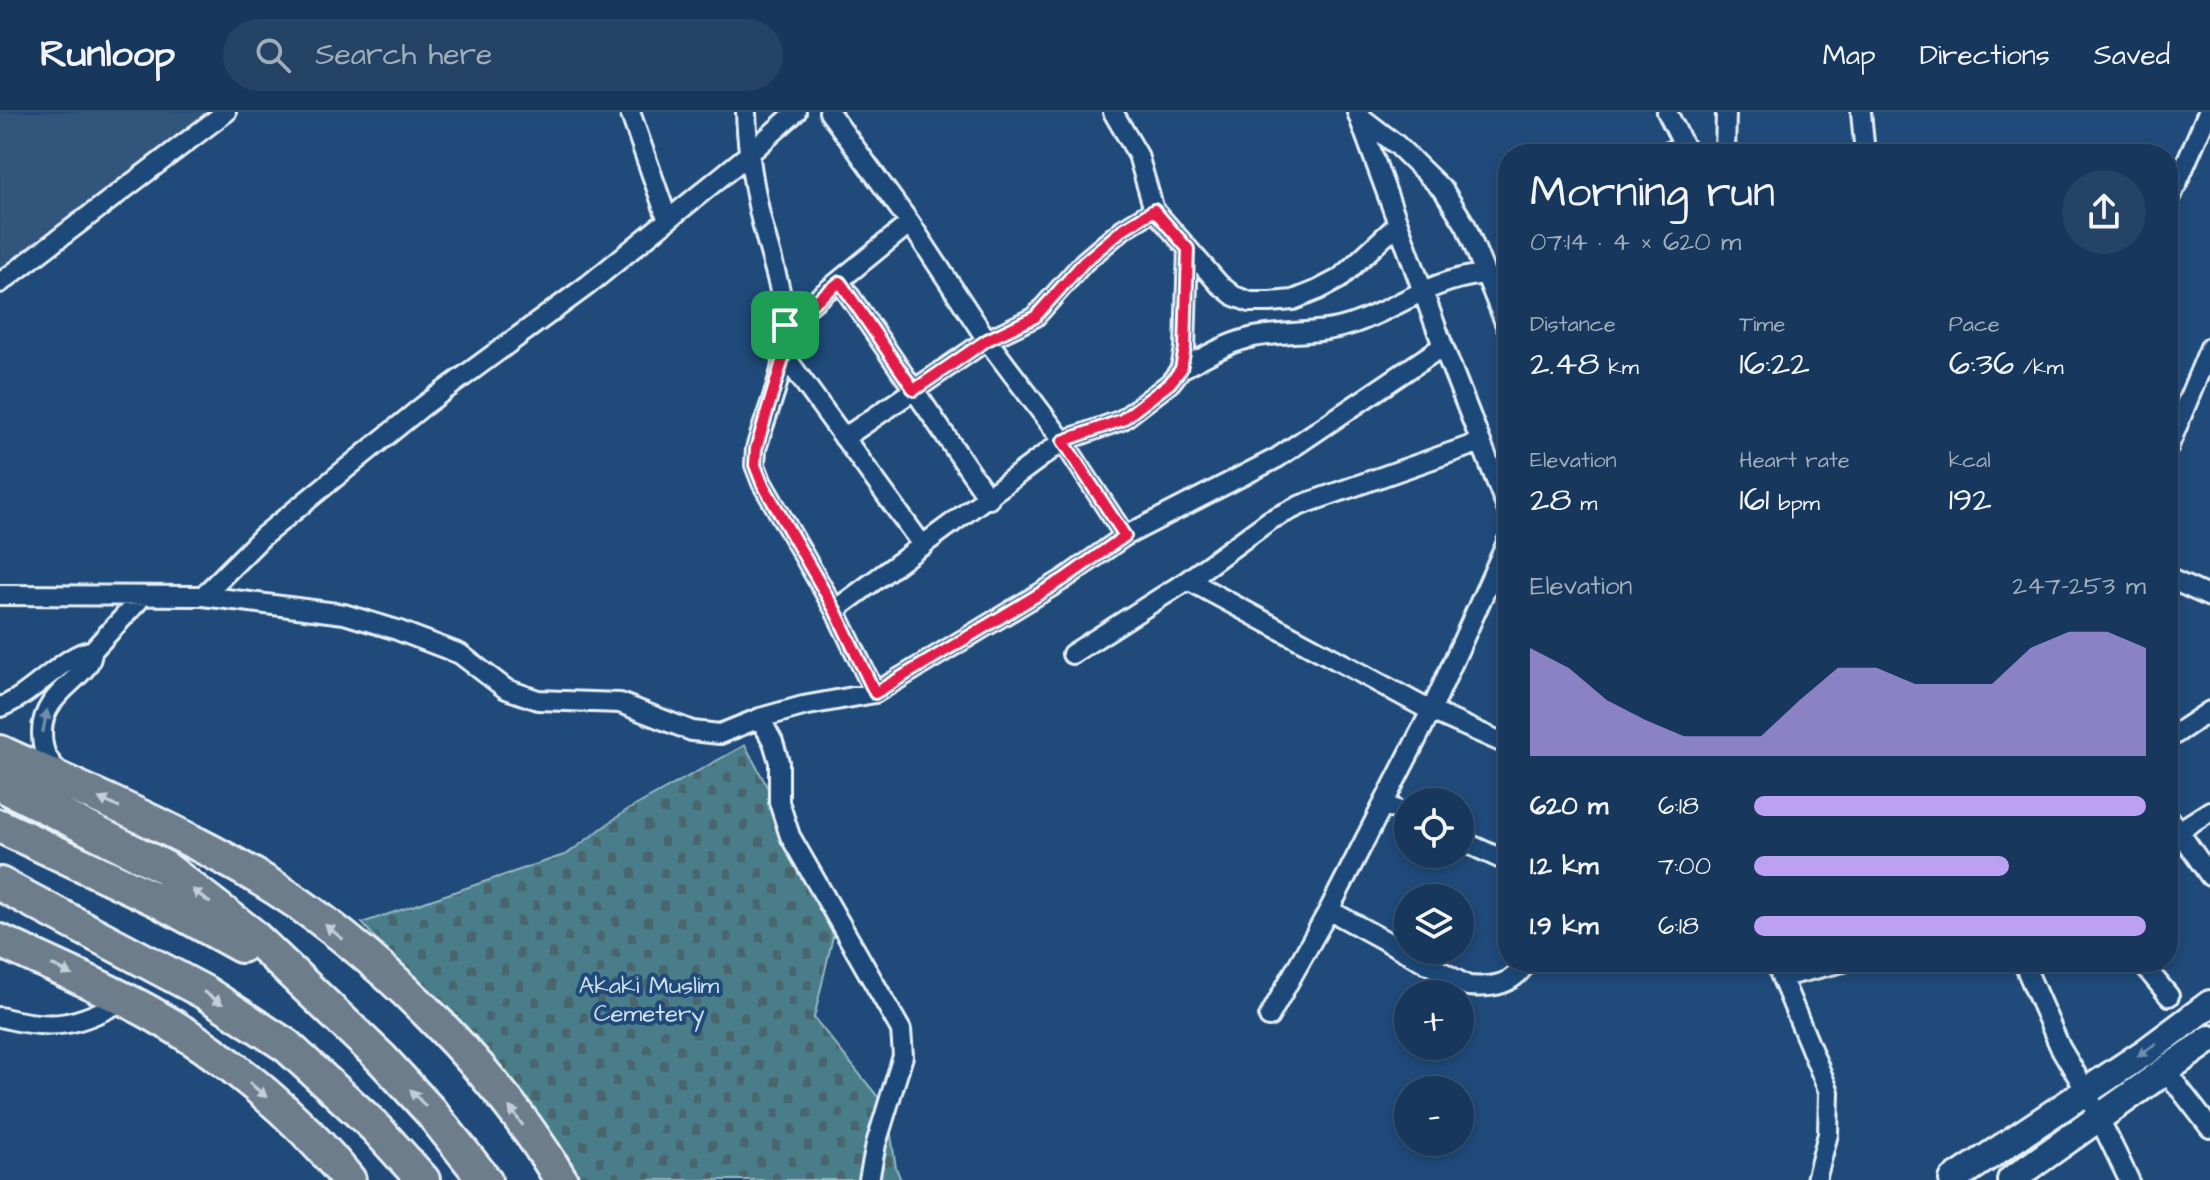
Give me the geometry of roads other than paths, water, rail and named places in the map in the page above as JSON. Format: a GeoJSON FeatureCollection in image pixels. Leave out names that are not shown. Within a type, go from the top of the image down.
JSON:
{"type":"FeatureCollection","features":[{"type":"Feature","properties":{"kind":"highway"},"geometry":{"type":"LineString","coordinates":[[0,752],[182,837],[258,878],[319,920],[390,977],[447,1033],[509,1106],[561,1180]]}},
{"type":"Feature","properties":{"kind":"highway"},"geometry":{"type":"LineString","coordinates":[[0,784],[164,867],[250,933],[381,1058],[430,1111],[485,1180]]}},
{"type":"Feature","properties":{"kind":"highway"},"geometry":{"type":"LineString","coordinates":[[0,826],[157,900],[246,949],[343,1021]]}},
{"type":"Feature","properties":{"kind":"highway"},"geometry":{"type":"LineString","coordinates":[[0,884],[204,992],[287,1046],[375,1127],[423,1180]]}},
{"type":"Feature","properties":{"kind":"highway"},"geometry":{"type":"LineString","coordinates":[[0,902],[71,935],[121,946]]}},
{"type":"Feature","properties":{"kind":"highway"},"geometry":{"type":"LineString","coordinates":[[0,941],[150,1013],[211,1052],[297,1125],[349,1180]]}},
{"type":"Feature","properties":{"kind":"street"},"geometry":{"type":"LineString","coordinates":[[0,283],[226,112]]}},
{"type":"Feature","properties":{"kind":"street"},"geometry":{"type":"LineString","coordinates":[[630,112],[667,218]]}},
{"type":"Feature","properties":{"kind":"street"},"geometry":{"type":"LineString","coordinates":[[746,112],[749,154],[759,211],[776,269],[785,325],[784,355],[756,449],[755,465],[762,483],[835,610],[875,693]]}},
{"type":"Feature","properties":{"kind":"street"},"geometry":{"type":"LineString","coordinates":[[203,596],[274,527],[422,407],[588,285],[796,112]]}},
{"type":"Feature","properties":{"kind":"street"},"geometry":{"type":"LineString","coordinates":[[829,112],[910,223],[987,340],[1063,441],[1125,536]]}},
{"type":"Feature","properties":{"kind":"street"},"geometry":{"type":"LineString","coordinates":[[1113,112],[1138,155],[1154,210],[1219,284],[1234,296],[1250,302],[1293,300],[1339,279],[1398,224]]}},
{"type":"Feature","properties":{"kind":"street"},"geometry":{"type":"LineString","coordinates":[[1667,112],[1683,144]]}},
{"type":"Feature","properties":{"kind":"street"},"geometry":{"type":"LineString","coordinates":[[1725,144],[1726,112]]}},
{"type":"Feature","properties":{"kind":"street"},"geometry":{"type":"LineString","coordinates":[[1861,112],[1864,144]]}},
{"type":"Feature","properties":{"kind":"street"},"geometry":{"type":"LineString","coordinates":[[2178,181],[2208,112]]}},
{"type":"Feature","properties":{"kind":"street"},"geometry":{"type":"LineString","coordinates":[[1357,113],[1498,485]]}},
{"type":"Feature","properties":{"kind":"street"},"geometry":{"type":"LineString","coordinates":[[1357,113],[1397,145],[1444,191],[1466,226],[1498,308]]}},
{"type":"Feature","properties":{"kind":"street"},"geometry":{"type":"LineString","coordinates":[[844,438],[987,340],[1035,317],[1084,262],[1123,229],[1154,210]]}},
{"type":"Feature","properties":{"kind":"street"},"geometry":{"type":"LineString","coordinates":[[785,325],[910,223]]}},
{"type":"Feature","properties":{"kind":"street"},"geometry":{"type":"LineString","coordinates":[[1181,369],[1185,348],[1188,249]]}},
{"type":"Feature","properties":{"kind":"street"},"geometry":{"type":"LineString","coordinates":[[835,610],[989,499],[1063,441],[1122,420],[1170,383],[1181,369],[1231,343],[1350,325],[1423,289],[1483,274]]}},
{"type":"Feature","properties":{"kind":"street"},"geometry":{"type":"LineString","coordinates":[[840,282],[989,499]]}},
{"type":"Feature","properties":{"kind":"street"},"geometry":{"type":"LineString","coordinates":[[0,595],[203,596],[344,614],[460,654],[506,689],[538,700],[620,703],[692,731],[720,734],[803,706],[875,693],[1064,579],[1125,536],[1277,458],[1443,346]]}},
{"type":"Feature","properties":{"kind":"street"},"geometry":{"type":"LineString","coordinates":[[2178,423],[2210,347]]}},
{"type":"Feature","properties":{"kind":"street"},"geometry":{"type":"LineString","coordinates":[[784,355],[923,546]]}},
{"type":"Feature","properties":{"kind":"street"},"geometry":{"type":"LineString","coordinates":[[2192,389],[2210,396]]}},
{"type":"Feature","properties":{"kind":"street"},"geometry":{"type":"LineString","coordinates":[[1072,654],[1188,580],[1270,520],[1301,505],[1481,442]]}},
{"type":"Feature","properties":{"kind":"street"},"geometry":{"type":"LineString","coordinates":[[1269,1017],[1329,910],[1431,711],[1498,562]]}},
{"type":"Feature","properties":{"kind":"street"},"geometry":{"type":"LineString","coordinates":[[1188,580],[1431,711],[1498,741]]}},
{"type":"Feature","properties":{"kind":"street"},"geometry":{"type":"LineString","coordinates":[[2178,583],[2210,597]]}},
{"type":"Feature","properties":{"kind":"street"},"geometry":{"type":"LineString","coordinates":[[0,707],[15,703],[77,654],[92,651],[143,596]]}},
{"type":"Feature","properties":{"kind":"street"},"geometry":{"type":"LineString","coordinates":[[75,786],[47,761],[42,744],[42,726],[47,708],[57,693],[87,666],[92,659],[92,651]]}},
{"type":"Feature","properties":{"kind":"street"},"geometry":{"type":"LineString","coordinates":[[2178,732],[2210,711]]}},
{"type":"Feature","properties":{"kind":"street"},"geometry":{"type":"LineString","coordinates":[[760,718],[773,742],[779,762],[779,802],[790,836],[901,1030],[903,1056],[876,1144],[869,1180]]}},
{"type":"Feature","properties":{"kind":"street"},"geometry":{"type":"LineString","coordinates":[[1384,804],[1394,809]]}},
{"type":"Feature","properties":{"kind":"street"},"geometry":{"type":"LineString","coordinates":[[2178,826],[2210,811]]}},
{"type":"Feature","properties":{"kind":"street"},"geometry":{"type":"LineString","coordinates":[[2178,836],[2210,876]]}},
{"type":"Feature","properties":{"kind":"street"},"geometry":{"type":"LineString","coordinates":[[1474,846],[1498,857]]}},
{"type":"Feature","properties":{"kind":"street"},"geometry":{"type":"LineString","coordinates":[[1329,910],[1468,986],[1490,988],[1505,983],[1521,972]]}},
{"type":"Feature","properties":{"kind":"street"},"geometry":{"type":"LineString","coordinates":[[1780,972],[1829,1092],[1828,1134],[1816,1180]]}},
{"type":"Feature","properties":{"kind":"street"},"geometry":{"type":"LineString","coordinates":[[2027,972],[2060,1047],[2086,1091],[2129,1180]]}},
{"type":"Feature","properties":{"kind":"street"},"geometry":{"type":"LineString","coordinates":[[2149,972],[2169,996]]}},
{"type":"Feature","properties":{"kind":"street"},"geometry":{"type":"LineString","coordinates":[[0,1017],[20,1023],[63,1026],[92,1018],[124,1000]]}},
{"type":"Feature","properties":{"kind":"street"},"geometry":{"type":"LineString","coordinates":[[1953,1180],[2147,1051],[2210,1004]]}},
{"type":"Feature","properties":{"kind":"street"},"geometry":{"type":"LineString","coordinates":[[2011,1180],[2210,1039]]}},
{"type":"Feature","properties":{"kind":"street"},"geometry":{"type":"LineString","coordinates":[[2166,1071],[2210,1128]]}},
{"type":"Feature","properties":{"kind":"park label","name":"Akaki Muslim Cemetery"},"geometry":{"type":"Point","coordinates":[649,999]}}]}
